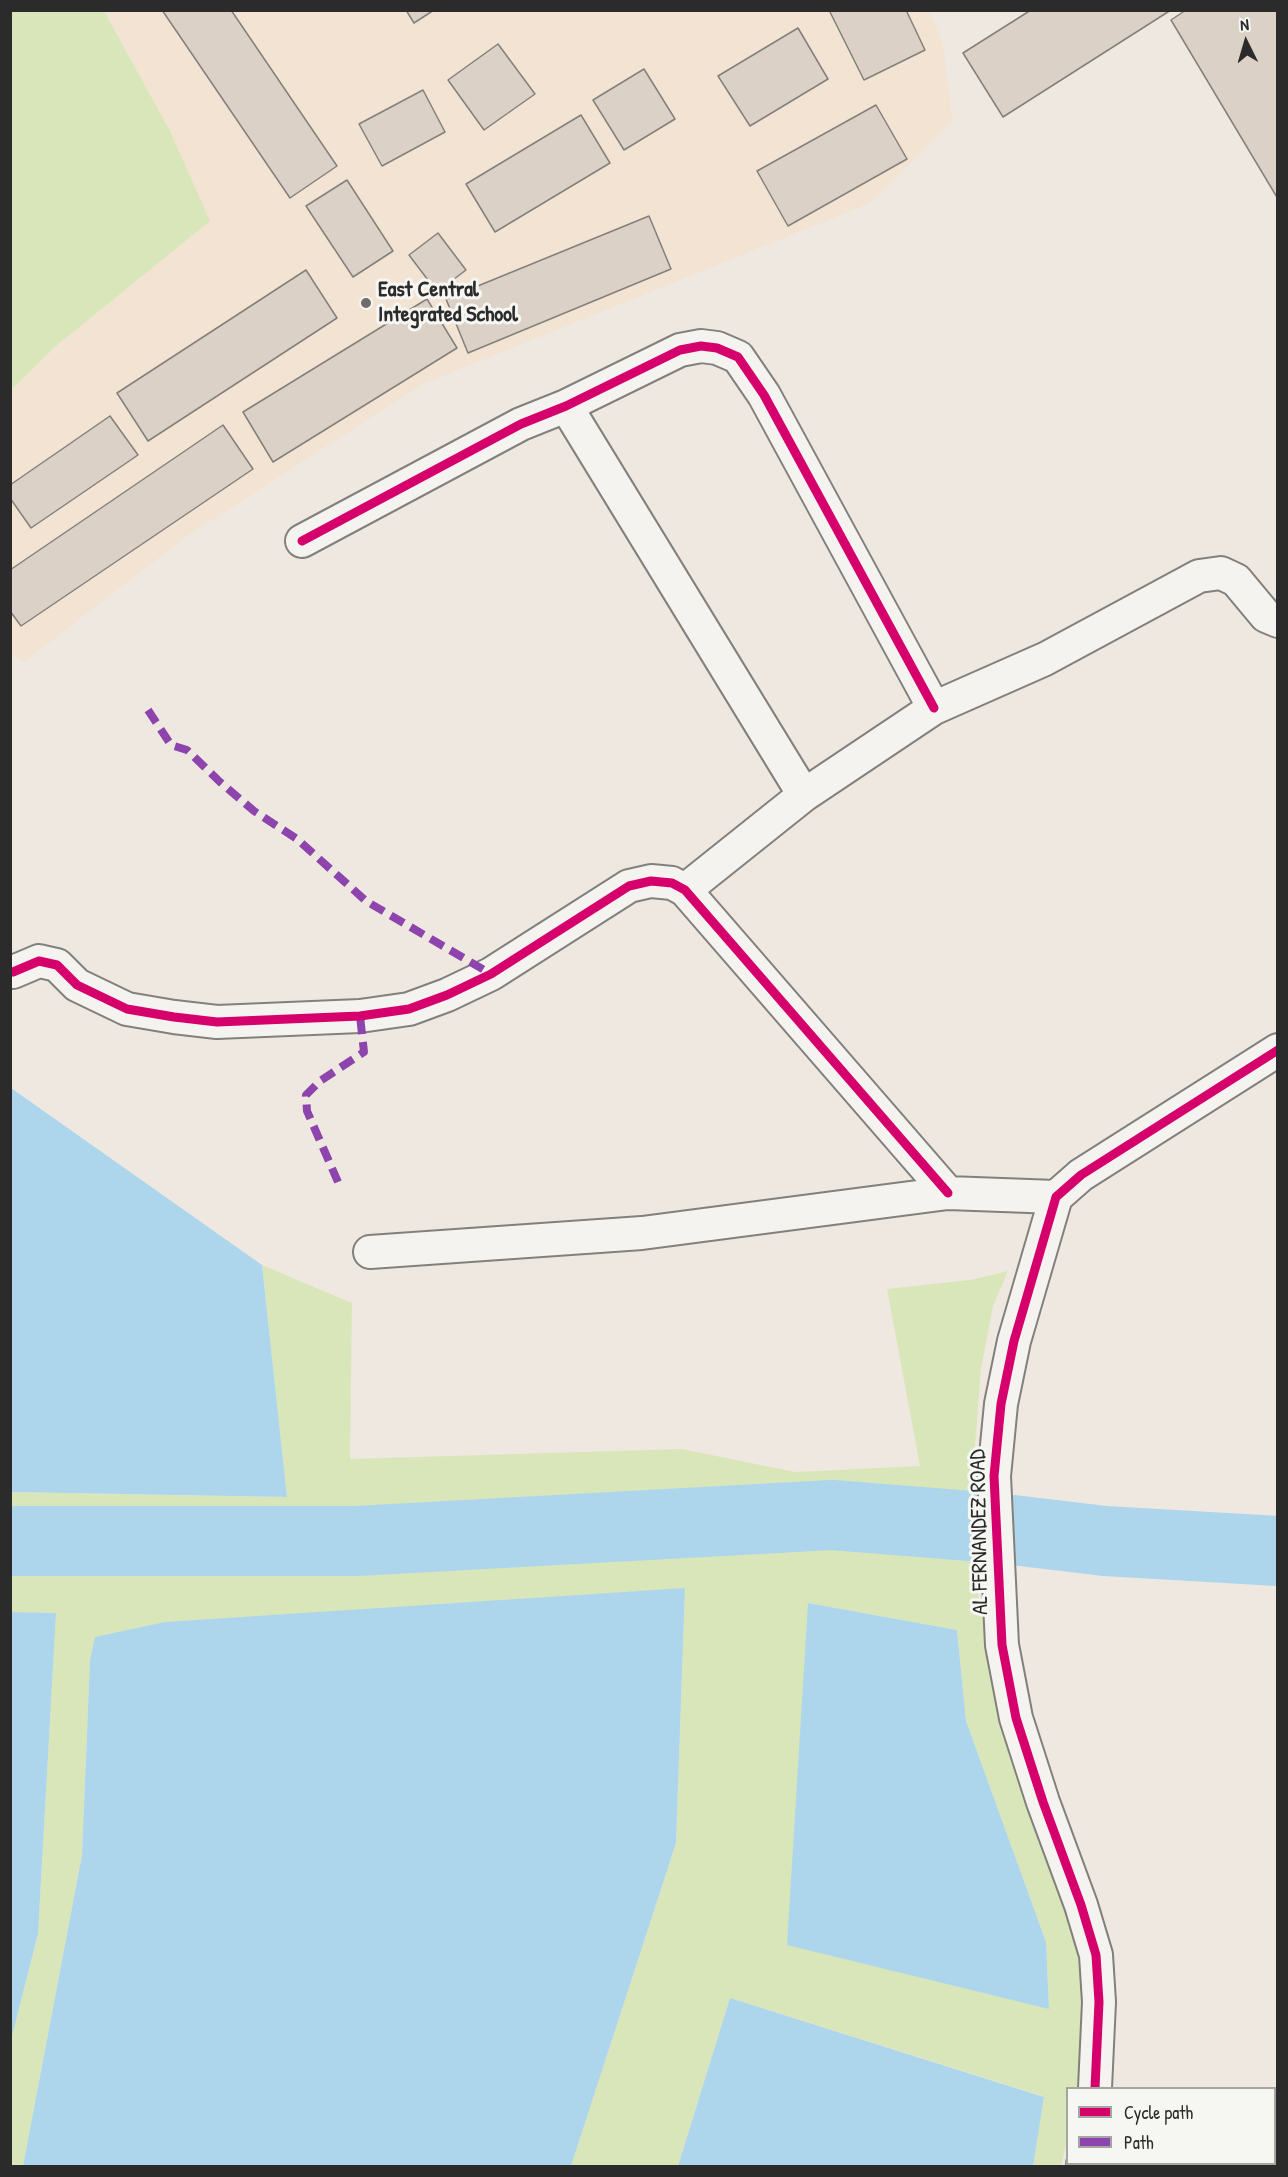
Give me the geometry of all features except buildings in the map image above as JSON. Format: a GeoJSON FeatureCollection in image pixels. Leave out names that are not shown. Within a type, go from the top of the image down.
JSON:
{"type":"FeatureCollection","features":[{"type":"Feature","properties":{"kind":"street"},"geometry":{"type":"LineString","coordinates":[[302,541],[521,424],[566,406],[680,350],[701,346],[717,348],[738,357],[764,395],[934,708]]}},
{"type":"Feature","properties":{"kind":"street"},"geometry":{"type":"LineString","coordinates":[[566,406],[804,795]]}},
{"type":"Feature","properties":{"kind":"street"},"geometry":{"type":"LineString","coordinates":[[685,890],[804,795],[934,708],[1045,659],[1200,576],[1221,573],[1236,580],[1266,616],[1278,621]]}},
{"type":"Feature","properties":{"kind":"street"},"geometry":{"type":"LineString","coordinates":[[13,972],[39,961],[57,965],[77,985],[127,1009],[174,1017],[217,1022],[360,1016],[409,1009],[447,995],[491,974],[629,886],[651,881],[672,883],[685,890],[948,1194]]}},
{"type":"Feature","properties":{"kind":"street"},"geometry":{"type":"LineString","coordinates":[[370,1252],[642,1233],[948,1194],[1056,1197],[1082,1175],[1278,1050]]}},
{"type":"Feature","properties":{"kind":"street","name":"AL FERNANDEZ ROAD"},"geometry":{"type":"LineString","coordinates":[[1056,1197],[1014,1341],[1001,1404],[994,1476],[997,1565],[1002,1645],[1016,1718],[1043,1802],[1082,1905],[1096,1955],[1099,2002],[1095,2087]]}},
{"type":"Feature","properties":{"kind":"shaded area","name":"East Central Integrated School"},"geometry":{"type":"Polygon","coordinates":[[[104,11],[929,11],[942,41],[953,120],[870,203],[423,384],[187,536],[24,662],[11,654],[11,390],[56,346],[210,221],[170,131],[104,11]]]}},
{"type":"Feature","properties":{"kind":"green space"},"geometry":{"type":"Polygon","coordinates":[[[11,10],[104,11],[170,131],[210,221],[56,346],[11,390],[11,10]]]}},
{"type":"Feature","properties":{"kind":"green space"},"geometry":{"type":"Polygon","coordinates":[[[262,1265],[352,1303],[350,1459],[682,1449],[795,1472],[920,1466],[887,1289],[970,1280],[1008,1271],[993,1306],[981,1369],[968,1536],[982,1617],[1084,1946],[1087,2016],[1081,2087],[1066,2087],[1066,2145],[1061,2166],[1033,2166],[1043,2096],[730,1998],[678,2166],[571,2166],[676,1843],[685,1588],[90,1660],[82,1855],[23,2166],[11,2166],[11,2040],[38,1934],[56,1613],[11,1612],[11,1492],[287,1497],[262,1265]],[[808,1603],[1049,2008],[1046,1942],[966,1721],[957,1630],[808,1603]]]}},
{"type":"Feature","properties":{"kind":"water"},"geometry":{"type":"Polygon","coordinates":[[[11,1088],[262,1265],[287,1497],[11,1492],[11,1088]]]}},
{"type":"Feature","properties":{"kind":"water"},"geometry":{"type":"Polygon","coordinates":[[[685,1588],[676,1843],[571,2166],[23,2166],[82,1855],[90,1660],[95,1637],[165,1622],[685,1588]]]}},
{"type":"Feature","properties":{"kind":"water"},"geometry":{"type":"Polygon","coordinates":[[[808,1603],[957,1630],[966,1721],[1046,1942],[1049,2009],[787,1945],[808,1603]]]}},
{"type":"Feature","properties":{"kind":"water"},"geometry":{"type":"Polygon","coordinates":[[[11,1612],[56,1613],[38,1934],[11,2040],[11,1612]]]}},
{"type":"Feature","properties":{"kind":"water"},"geometry":{"type":"Polygon","coordinates":[[[730,1998],[1044,2097],[1033,2166],[678,2166],[730,1998]]]}},
{"type":"Feature","properties":{"kind":"waterway"},"geometry":{"type":"LineString","coordinates":[[10,1541],[356,1541],[832,1515],[996,1528],[1105,1541],[1278,1551]]}},
{"type":"Feature","properties":{"kind":"marked path"},"geometry":{"type":"LineString","coordinates":[[148,710],[171,745],[187,750],[254,811],[297,839],[366,901],[491,974]]}},
{"type":"Feature","properties":{"kind":"marked path"},"geometry":{"type":"LineString","coordinates":[[338,1182],[307,1111],[306,1095],[320,1081],[364,1052],[360,1016]]}},
{"type":"Feature","properties":{"kind":"cycle path"},"geometry":{"type":"LineString","coordinates":[[302,541],[521,424],[566,406],[680,350],[701,346],[717,348],[738,357],[764,395],[934,708]]}},
{"type":"Feature","properties":{"kind":"cycle path"},"geometry":{"type":"LineString","coordinates":[[13,972],[39,961],[57,965],[77,985],[127,1009],[174,1017],[217,1022],[360,1016],[409,1009],[447,995],[491,974],[629,886],[651,881],[672,883],[685,890],[948,1193]]}},
{"type":"Feature","properties":{"kind":"cycle path"},"geometry":{"type":"LineString","coordinates":[[1095,2087],[1099,2002],[1096,1955],[1016,1718],[1002,1645],[994,1476],[1001,1404],[1014,1341],[1056,1197],[1081,1175],[1278,1050]]}},
{"type":"Feature","properties":{"kind":"place","name":"East Central Integrated School"},"geometry":{"type":"Point","coordinates":[366,303]}}]}
